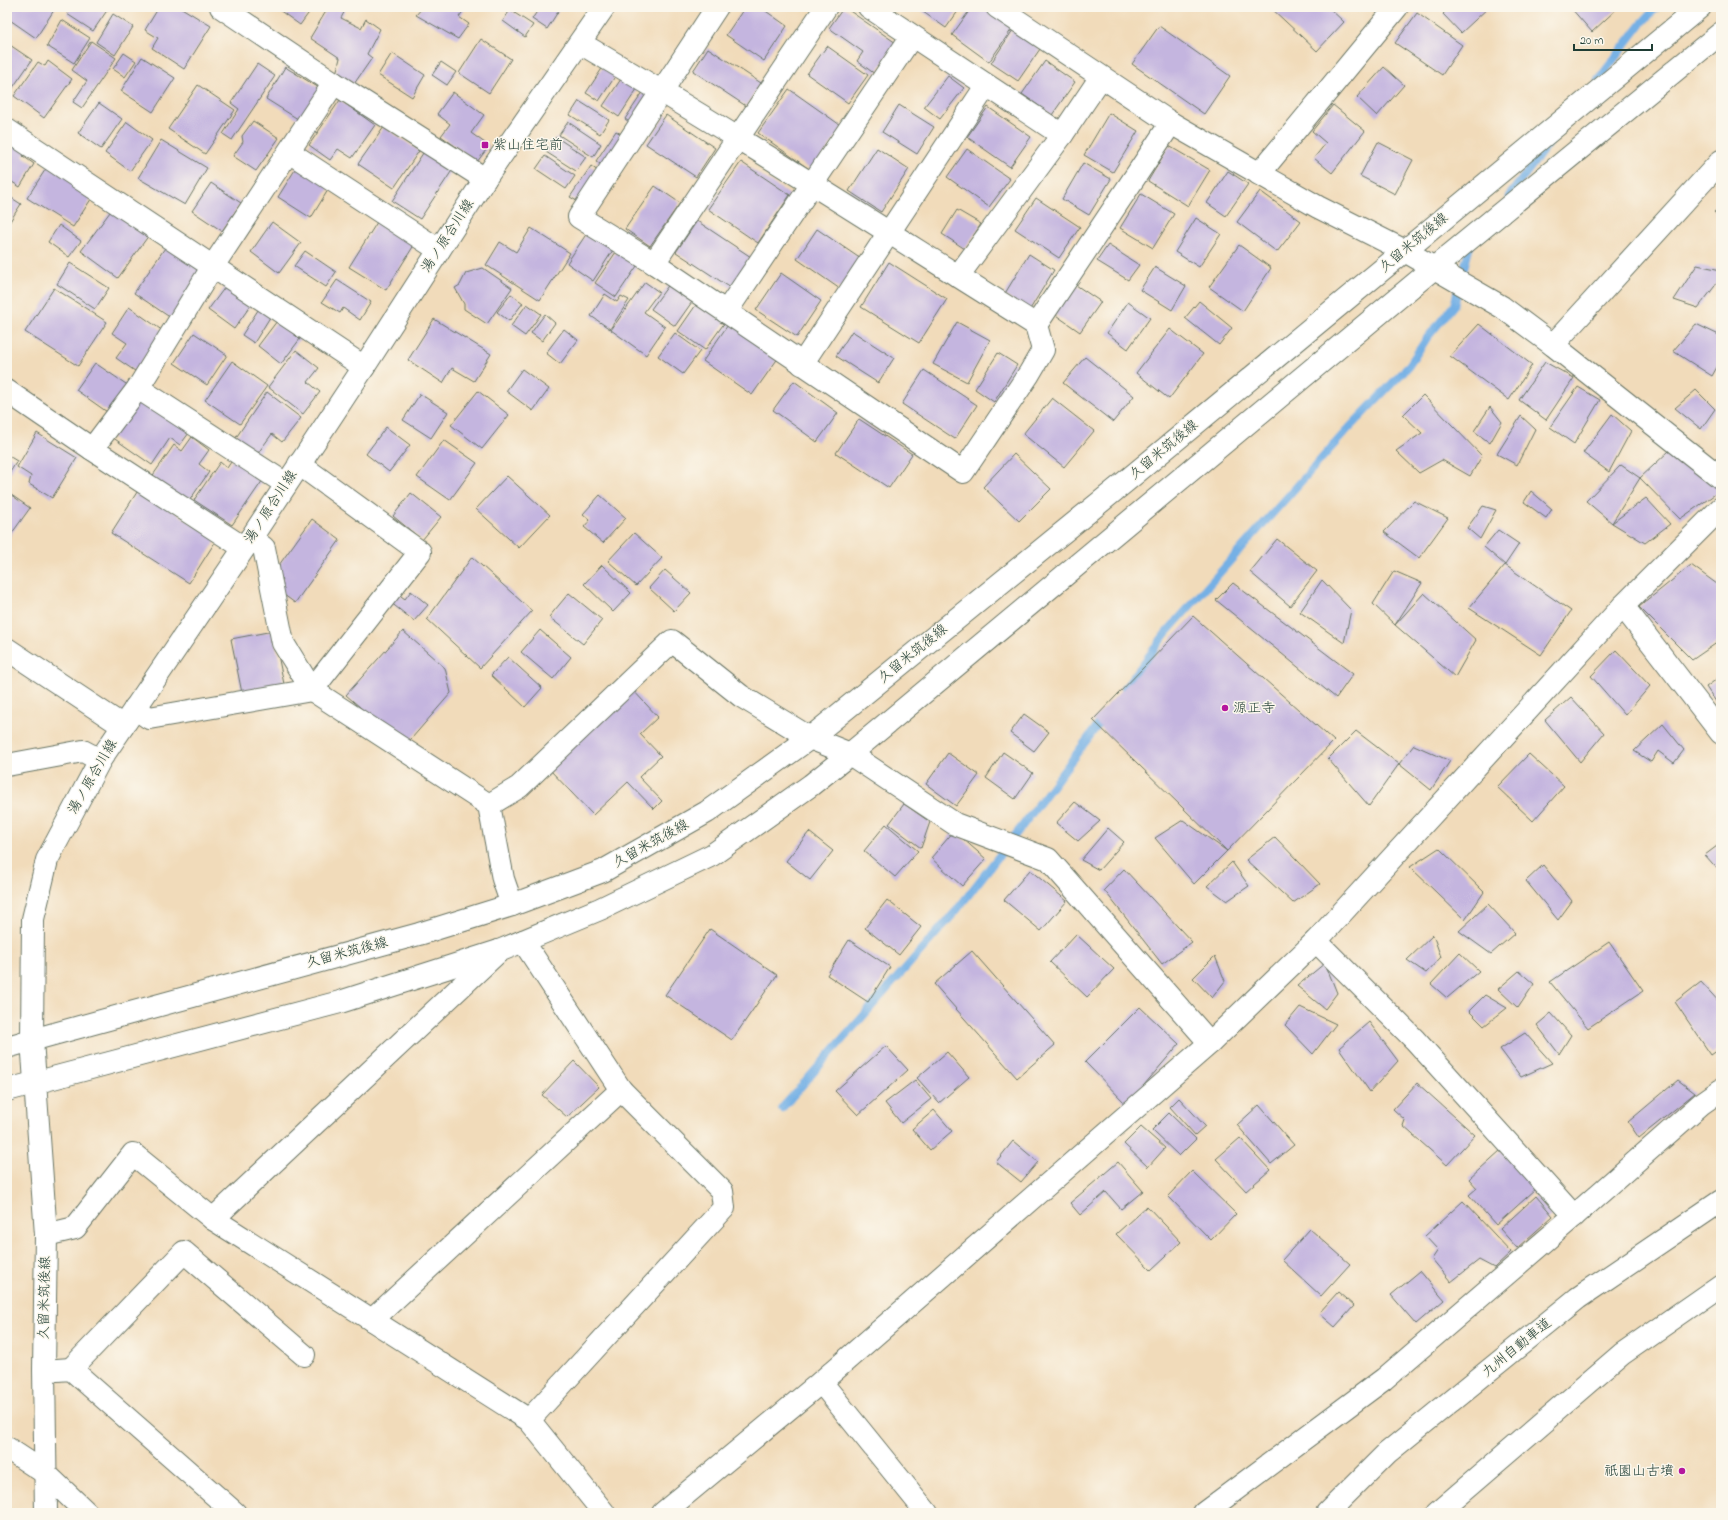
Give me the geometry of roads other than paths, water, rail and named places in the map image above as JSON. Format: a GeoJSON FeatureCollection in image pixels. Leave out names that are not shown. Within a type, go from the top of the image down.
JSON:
{"type":"FeatureCollection","features":[{"type":"Feature","properties":{"kind":"main road"},"geometry":{"type":"LineString","coordinates":[[221,7],[334,83],[484,179]]}},
{"type":"Feature","properties":{"kind":"main road","name":"湯ノ原合川線"},"geometry":{"type":"LineString","coordinates":[[32,1040],[33,919],[48,860],[100,760],[248,543],[364,367],[484,179],[604,7]]}},
{"type":"Feature","properties":{"kind":"main road"},"geometry":{"type":"LineString","coordinates":[[580,43],[663,91],[1036,325],[1043,350],[1029,374],[963,472],[654,263],[580,217],[663,91],[717,7]]}},
{"type":"Feature","properties":{"kind":"main road"},"geometry":{"type":"LineString","coordinates":[[654,263],[826,7]]}},
{"type":"Feature","properties":{"kind":"main road"},"geometry":{"type":"LineString","coordinates":[[870,7],[1062,136]]}},
{"type":"Feature","properties":{"kind":"main road"},"geometry":{"type":"LineString","coordinates":[[997,7],[1171,123],[1318,207],[1405,251],[1502,307],[1554,345],[1721,478]]}},
{"type":"Feature","properties":{"kind":"main road"},"geometry":{"type":"LineString","coordinates":[[1259,174],[1397,7]]}},
{"type":"Feature","properties":{"kind":"main road","name":"久留米筑後線"},"geometry":{"type":"LineString","coordinates":[[46,1513],[44,1370],[46,1235],[32,1040],[419,934],[512,906],[603,871],[707,812],[810,738],[1119,487],[1700,7]]}},
{"type":"Feature","properties":{"kind":"main road"},"geometry":{"type":"LineString","coordinates":[[7,1090],[340,1002],[499,951],[600,909],[712,855],[811,785],[850,754],[1434,268],[1721,33]]}},
{"type":"Feature","properties":{"kind":"main road"},"geometry":{"type":"LineString","coordinates":[[726,312],[912,36]]}},
{"type":"Feature","properties":{"kind":"main road"},"geometry":{"type":"LineString","coordinates":[[958,276],[1062,136],[1101,77]]}},
{"type":"Feature","properties":{"kind":"main road"},"geometry":{"type":"LineString","coordinates":[[92,449],[138,388],[213,266],[334,83]]}},
{"type":"Feature","properties":{"kind":"main road"},"geometry":{"type":"LineString","coordinates":[[802,364],[986,86]]}},
{"type":"Feature","properties":{"kind":"main road"},"geometry":{"type":"LineString","coordinates":[[1036,325],[1171,123]]}},
{"type":"Feature","properties":{"kind":"main road"},"geometry":{"type":"LineString","coordinates":[[7,130],[364,367]]}},
{"type":"Feature","properties":{"kind":"main road"},"geometry":{"type":"LineString","coordinates":[[289,152],[439,250]]}},
{"type":"Feature","properties":{"kind":"main road"},"geometry":{"type":"LineString","coordinates":[[1554,345],[1721,161]]}},
{"type":"Feature","properties":{"kind":"main road"},"geometry":{"type":"LineString","coordinates":[[138,388],[286,484]]}},
{"type":"Feature","properties":{"kind":"main road"},"geometry":{"type":"LineString","coordinates":[[7,391],[92,449],[248,543],[264,548],[282,643],[312,690],[489,805],[503,879],[512,906]]}},
{"type":"Feature","properties":{"kind":"main road"},"geometry":{"type":"LineString","coordinates":[[7,649],[129,717],[148,718],[312,690],[420,552],[299,464]]}},
{"type":"Feature","properties":{"kind":"main road"},"geometry":{"type":"LineString","coordinates":[[662,1513],[821,1382],[1210,1043],[1316,941],[1623,606],[1721,508]]}},
{"type":"Feature","properties":{"kind":"main road"},"geometry":{"type":"LineString","coordinates":[[1623,606],[1721,733]]}},
{"type":"Feature","properties":{"kind":"main road"},"geometry":{"type":"LineString","coordinates":[[489,805],[519,787],[672,641],[741,696],[810,738],[850,754],[955,824],[1048,859],[1210,1043]]}},
{"type":"Feature","properties":{"kind":"main road"},"geometry":{"type":"LineString","coordinates":[[7,765],[83,751],[100,760]]}},
{"type":"Feature","properties":{"kind":"main road"},"geometry":{"type":"LineString","coordinates":[[523,941],[621,1090],[722,1191],[724,1208],[529,1420]]}},
{"type":"Feature","properties":{"kind":"main road"},"geometry":{"type":"LineString","coordinates":[[1316,941],[1415,1040],[1574,1216]]}},
{"type":"Feature","properties":{"kind":"main road"},"geometry":{"type":"LineString","coordinates":[[213,1219],[499,951]]}},
{"type":"Feature","properties":{"kind":"main road"},"geometry":{"type":"LineString","coordinates":[[7,1047],[32,1040]]}},
{"type":"Feature","properties":{"kind":"main road"},"geometry":{"type":"LineString","coordinates":[[372,1320],[621,1090]]}},
{"type":"Feature","properties":{"kind":"main road"},"geometry":{"type":"LineString","coordinates":[[1204,1513],[1384,1379],[1574,1216],[1701,1104],[1721,1090]]}},
{"type":"Feature","properties":{"kind":"main road"},"geometry":{"type":"LineString","coordinates":[[46,1235],[75,1228],[133,1154],[213,1219],[529,1420],[604,1513]]}},
{"type":"Feature","properties":{"kind":"main road","name":"九州自動車道"},"geometry":{"type":"LineString","coordinates":[[1327,1513],[1387,1454],[1578,1298],[1721,1201]]}},
{"type":"Feature","properties":{"kind":"main road"},"geometry":{"type":"LineString","coordinates":[[71,1369],[184,1252],[304,1355]]}},
{"type":"Feature","properties":{"kind":"main road"},"geometry":{"type":"LineString","coordinates":[[1437,1513],[1622,1354],[1721,1285]]}},
{"type":"Feature","properties":{"kind":"main road"},"geometry":{"type":"LineString","coordinates":[[44,1370],[71,1369],[235,1513]]}},
{"type":"Feature","properties":{"kind":"main road"},"geometry":{"type":"LineString","coordinates":[[821,1382],[927,1513]]}},
{"type":"Feature","properties":{"kind":"main road"},"geometry":{"type":"LineString","coordinates":[[7,1448],[45,1473],[88,1513]]}},
{"type":"Feature","properties":{"kind":"waterway"},"geometry":{"type":"LineString","coordinates":[[1598,80],[1641,24],[1657,7]]}},
{"type":"Feature","properties":{"kind":"waterway"},"geometry":{"type":"LineString","coordinates":[[1509,196],[1549,143]]}},
{"type":"Feature","properties":{"kind":"waterway"},"geometry":{"type":"LineString","coordinates":[[1125,688],[1166,633],[1347,430],[1408,367],[1427,338],[1454,305],[1470,246]]}},
{"type":"Feature","properties":{"kind":"waterway"},"geometry":{"type":"LineString","coordinates":[[782,1108],[956,911],[1104,717]]}},
{"type":"Feature","properties":{"kind":"place","name":"紫山住宅前"},"geometry":{"type":"Point","coordinates":[485,145]}},
{"type":"Feature","properties":{"kind":"place","name":"源正寺"},"geometry":{"type":"Point","coordinates":[1225,708]}},
{"type":"Feature","properties":{"kind":"place","name":"祇園山古墳"},"geometry":{"type":"Point","coordinates":[1682,1471]}}]}
